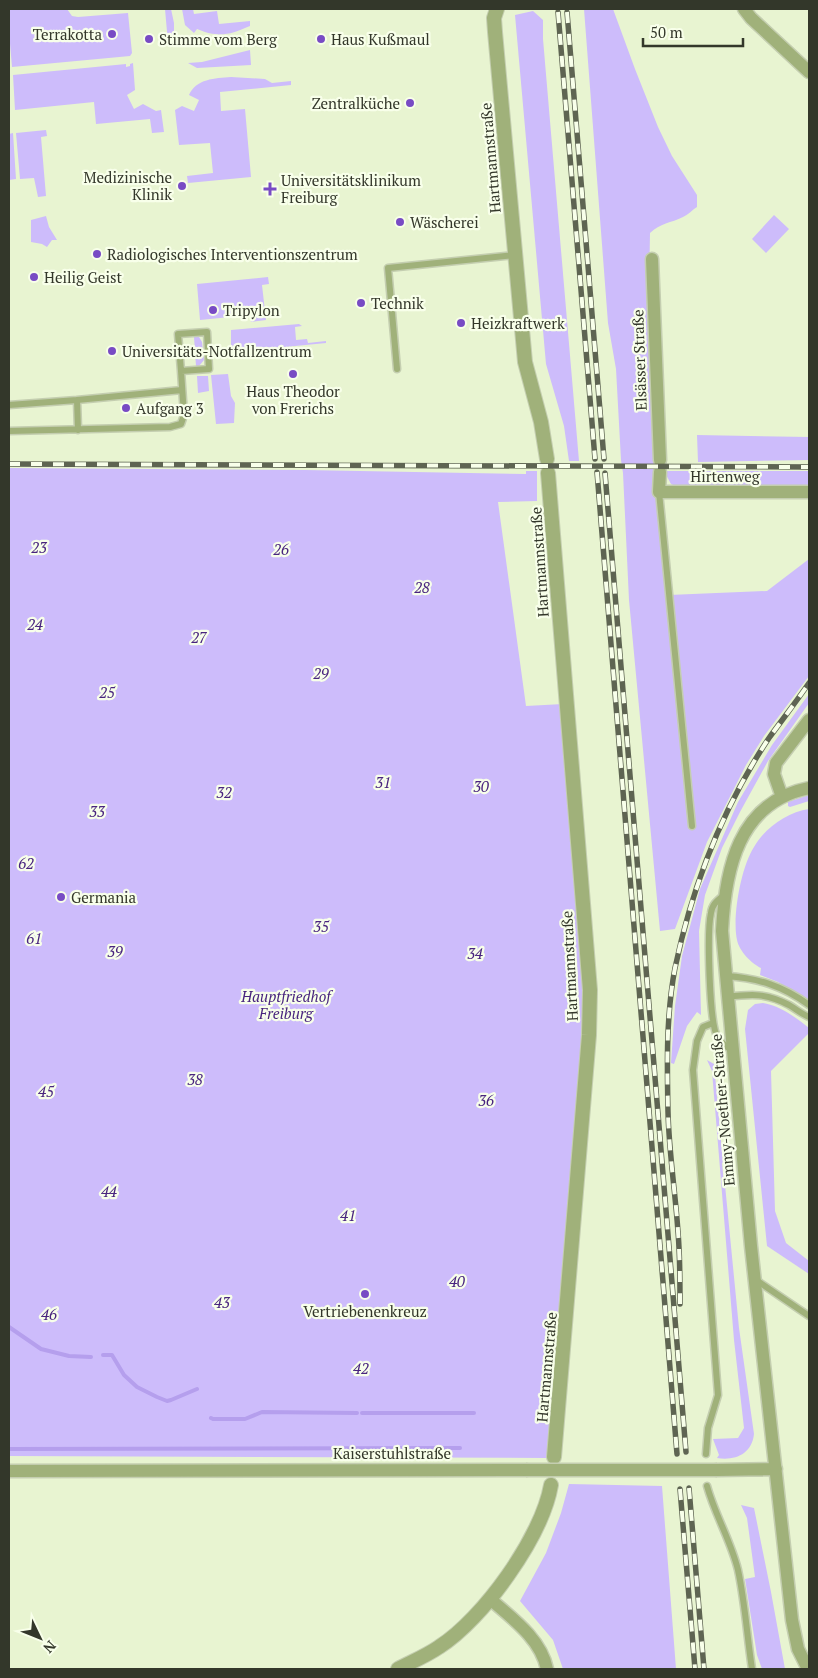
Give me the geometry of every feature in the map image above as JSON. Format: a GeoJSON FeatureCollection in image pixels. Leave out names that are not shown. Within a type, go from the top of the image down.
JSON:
{"type":"FeatureCollection","features":[{"type":"Feature","properties":{"kind":"street","name":"Hartmannstraße"},"geometry":{"type":"LineString","coordinates":[[497,9],[494,18],[494,32],[525,362],[541,422],[547,459]]}},
{"type":"Feature","properties":{"kind":"street"},"geometry":{"type":"LineString","coordinates":[[744,9],[751,18],[809,72]]}},
{"type":"Feature","properties":{"kind":"street","name":"Elsässer Straße"},"geometry":{"type":"LineString","coordinates":[[652,259],[660,466],[659,492]]}},
{"type":"Feature","properties":{"kind":"street","name":"Hartmannstraße"},"geometry":{"type":"LineString","coordinates":[[548,473],[590,990],[589,1035],[554,1456]]}},
{"type":"Feature","properties":{"kind":"street","name":"Hirtenweg"},"geometry":{"type":"LineString","coordinates":[[659,492],[809,492]]}},
{"type":"Feature","properties":{"kind":"street"},"geometry":{"type":"LineString","coordinates":[[782,797],[774,774],[776,763],[809,720]]}},
{"type":"Feature","properties":{"kind":"street","name":"Emmy-Noether-Straße"},"geometry":{"type":"LineString","coordinates":[[808,1669],[798,1649],[792,1620],[754,1279],[722,931],[724,895],[733,857],[745,830],[761,812],[782,797],[809,788]]}},
{"type":"Feature","properties":{"kind":"street","name":"Kaiserstuhlstraße"},"geometry":{"type":"LineString","coordinates":[[9,1471],[776,1469]]}},
{"type":"Feature","properties":{"kind":"street"},"geometry":{"type":"LineString","coordinates":[[398,1669],[440,1647],[467,1624],[490,1599],[527,1545],[546,1504],[551,1485]]}},
{"type":"Feature","properties":{"kind":"street"},"geometry":{"type":"LineString","coordinates":[[490,1599],[525,1630],[539,1648],[546,1669]]}},
{"type":"Feature","properties":{"kind":"lane"},"geometry":{"type":"LineString","coordinates":[[397,369],[388,268],[515,255]]}},
{"type":"Feature","properties":{"kind":"lane"},"geometry":{"type":"LineString","coordinates":[[9,432],[170,427],[181,424],[184,415],[178,334],[207,332],[209,369],[181,371]]}},
{"type":"Feature","properties":{"kind":"lane"},"geometry":{"type":"LineString","coordinates":[[9,404],[182,390]]}},
{"type":"Feature","properties":{"kind":"lane"},"geometry":{"type":"LineString","coordinates":[[77,400],[78,430]]}},
{"type":"Feature","properties":{"kind":"lane"},"geometry":{"type":"LineString","coordinates":[[659,492],[692,826]]}},
{"type":"Feature","properties":{"kind":"lane"},"geometry":{"type":"LineString","coordinates":[[724,895],[715,902],[711,911],[708,948],[713,1022],[717,1038],[733,1051]]}},
{"type":"Feature","properties":{"kind":"lane"},"geometry":{"type":"LineString","coordinates":[[726,976],[767,982],[809,1005]]}},
{"type":"Feature","properties":{"kind":"lane"},"geometry":{"type":"LineString","coordinates":[[728,997],[748,994],[765,995],[777,998],[809,1017]]}},
{"type":"Feature","properties":{"kind":"lane"},"geometry":{"type":"LineString","coordinates":[[706,1454],[708,1428],[718,1395],[693,1070],[697,1041],[703,1027],[713,1022]]}},
{"type":"Feature","properties":{"kind":"lane"},"geometry":{"type":"LineString","coordinates":[[754,1279],[809,1316]]}},
{"type":"Feature","properties":{"kind":"lane"},"geometry":{"type":"LineString","coordinates":[[707,1486],[738,1570],[752,1669]]}},
{"type":"Feature","properties":{"kind":"green space"},"geometry":{"type":"Polygon","coordinates":[[[9,9],[67,9],[72,16],[78,17],[128,13],[132,53],[130,56],[12,67],[9,9]]]}},
{"type":"Feature","properties":{"kind":"green space"},"geometry":{"type":"Polygon","coordinates":[[[165,9],[171,9],[174,23],[174,44],[168,43],[165,9]]]}},
{"type":"Feature","properties":{"kind":"green space"},"geometry":{"type":"Polygon","coordinates":[[[182,9],[193,9],[194,14],[217,11],[219,24],[250,21],[250,26],[236,32],[224,34],[212,34],[197,29],[194,33],[185,25],[182,9]]]}},
{"type":"Feature","properties":{"kind":"green space"},"geometry":{"type":"Polygon","coordinates":[[[584,9],[613,9],[658,127],[672,156],[697,195],[697,207],[685,216],[662,225],[650,233],[649,290],[655,471],[669,595],[767,591],[809,559],[809,676],[764,736],[746,765],[707,842],[675,929],[660,931],[629,600],[616,369],[608,323],[584,9]]]}},
{"type":"Feature","properties":{"kind":"green space"},"geometry":{"type":"Polygon","coordinates":[[[533,11],[543,20],[543,39],[579,461],[569,461],[564,426],[546,364],[515,15],[533,11]]]}},
{"type":"Feature","properties":{"kind":"green space"},"geometry":{"type":"Polygon","coordinates":[[[250,50],[251,65],[197,68],[188,63],[202,62],[250,50]]]}},
{"type":"Feature","properties":{"kind":"green space"},"geometry":{"type":"Polygon","coordinates":[[[133,63],[135,90],[127,95],[134,109],[143,104],[156,111],[161,110],[164,132],[152,133],[150,119],[96,124],[94,102],[15,110],[13,75],[126,64],[126,67],[133,63]]]}},
{"type":"Feature","properties":{"kind":"green space"},"geometry":{"type":"Polygon","coordinates":[[[231,77],[265,79],[272,83],[291,81],[291,85],[220,92],[221,111],[245,109],[251,177],[188,183],[187,176],[213,173],[210,143],[179,145],[175,110],[182,106],[194,111],[199,100],[189,95],[196,86],[207,80],[231,77]]]}},
{"type":"Feature","properties":{"kind":"green space"},"geometry":{"type":"Polygon","coordinates":[[[46,130],[47,136],[41,137],[46,196],[38,197],[34,178],[20,179],[16,133],[46,130]]]}},
{"type":"Feature","properties":{"kind":"green space"},"geometry":{"type":"Polygon","coordinates":[[[13,133],[16,179],[9,180],[9,134],[13,133]]]}},
{"type":"Feature","properties":{"kind":"green space"},"geometry":{"type":"Polygon","coordinates":[[[774,215],[789,229],[766,253],[752,239],[774,215]]]}},
{"type":"Feature","properties":{"kind":"green space"},"geometry":{"type":"Polygon","coordinates":[[[46,216],[49,227],[57,240],[52,240],[47,247],[31,242],[31,220],[46,216]]]}},
{"type":"Feature","properties":{"kind":"green space"},"geometry":{"type":"Polygon","coordinates":[[[268,277],[269,284],[262,285],[266,320],[251,322],[250,315],[200,320],[197,284],[268,277]]]}},
{"type":"Feature","properties":{"kind":"green space"},"geometry":{"type":"Polygon","coordinates":[[[299,324],[302,326],[295,327],[296,340],[307,339],[308,343],[326,341],[326,343],[233,352],[231,349],[231,330],[299,324]]]}},
{"type":"Feature","properties":{"kind":"green space"},"geometry":{"type":"Polygon","coordinates":[[[194,337],[199,337],[202,342],[204,360],[199,366],[196,366],[194,337]]]}},
{"type":"Feature","properties":{"kind":"green space"},"geometry":{"type":"Polygon","coordinates":[[[228,374],[231,396],[235,403],[234,423],[216,424],[211,375],[228,374]]]}},
{"type":"Feature","properties":{"kind":"green space"},"geometry":{"type":"Polygon","coordinates":[[[197,376],[208,376],[209,391],[198,393],[197,376]]]}},
{"type":"Feature","properties":{"kind":"green space"},"geometry":{"type":"Polygon","coordinates":[[[697,435],[809,437],[809,460],[698,462],[697,435]]]}},
{"type":"Feature","properties":{"kind":"green space","name":"Hauptfriedhof Freiburg"},"geometry":{"type":"Polygon","coordinates":[[[9,468],[526,474],[526,471],[537,471],[537,501],[498,502],[526,706],[563,704],[585,990],[583,1050],[547,1458],[9,1456],[9,468]]]}},
{"type":"Feature","properties":{"kind":"green space"},"geometry":{"type":"Polygon","coordinates":[[[664,471],[809,471],[809,486],[680,488],[671,484],[664,471]]]}},
{"type":"Feature","properties":{"kind":"green space"},"geometry":{"type":"Polygon","coordinates":[[[809,694],[809,703],[768,761],[722,848],[705,895],[699,931],[701,1015],[697,1012],[687,1026],[674,1064],[671,1063],[675,1006],[682,956],[700,889],[738,802],[772,745],[809,694]]]}},
{"type":"Feature","properties":{"kind":"green space"},"geometry":{"type":"Polygon","coordinates":[[[809,795],[809,801],[788,806],[788,802],[809,795]]]}},
{"type":"Feature","properties":{"kind":"green space"},"geometry":{"type":"Polygon","coordinates":[[[809,809],[809,1001],[778,982],[760,975],[761,968],[746,957],[738,944],[736,919],[739,892],[745,867],[754,847],[764,833],[777,822],[785,817],[809,809]]]}},
{"type":"Feature","properties":{"kind":"green space"},"geometry":{"type":"Polygon","coordinates":[[[763,1003],[782,1009],[809,1028],[809,1033],[771,1071],[775,1211],[786,1243],[809,1261],[809,1274],[767,1246],[745,1029],[748,1010],[755,1004],[763,1003]]]}},
{"type":"Feature","properties":{"kind":"green space"},"geometry":{"type":"Polygon","coordinates":[[[707,1060],[714,1064],[739,1328],[754,1434],[750,1447],[742,1455],[724,1459],[717,1458],[719,1455],[713,1439],[738,1438],[744,1428],[734,1340],[712,1071],[707,1060]]]}},
{"type":"Feature","properties":{"kind":"green space"},"geometry":{"type":"Polygon","coordinates":[[[569,1484],[662,1486],[676,1669],[563,1669],[553,1640],[520,1601],[546,1553],[561,1513],[569,1484]]]}},
{"type":"Feature","properties":{"kind":"green space"},"geometry":{"type":"Polygon","coordinates":[[[741,1505],[754,1508],[785,1669],[762,1669],[757,1655],[745,1579],[755,1577],[747,1518],[741,1505]]]}},
{"type":"Feature","properties":{"kind":"waterway"},"geometry":{"type":"LineString","coordinates":[[9,1327],[41,1349],[69,1356],[91,1357]]}},
{"type":"Feature","properties":{"kind":"waterway"},"geometry":{"type":"LineString","coordinates":[[103,1355],[112,1355],[124,1375],[137,1387],[167,1401],[197,1389]]}},
{"type":"Feature","properties":{"kind":"waterway"},"geometry":{"type":"LineString","coordinates":[[211,1418],[245,1419],[262,1412],[357,1413]]}},
{"type":"Feature","properties":{"kind":"waterway"},"geometry":{"type":"LineString","coordinates":[[362,1413],[474,1413]]}},
{"type":"Feature","properties":{"kind":"waterway"},"geometry":{"type":"LineString","coordinates":[[9,1449],[460,1448]]}},
{"type":"Feature","properties":{"kind":"railway"},"geometry":{"type":"LineString","coordinates":[[558,12],[595,459]]}},
{"type":"Feature","properties":{"kind":"railway"},"geometry":{"type":"LineString","coordinates":[[567,12],[604,459]]}},
{"type":"Feature","properties":{"kind":"railway"},"geometry":{"type":"LineString","coordinates":[[9,464],[809,467]]}},
{"type":"Feature","properties":{"kind":"railway"},"geometry":{"type":"LineString","coordinates":[[597,472],[677,1454]]}},
{"type":"Feature","properties":{"kind":"railway"},"geometry":{"type":"LineString","coordinates":[[605,473],[686,1452]]}},
{"type":"Feature","properties":{"kind":"railway"},"geometry":{"type":"LineString","coordinates":[[680,1304],[680,1262],[670,1146],[667,1058],[675,968],[690,908],[700,878],[711,848],[737,792],[769,738],[809,683]]}},
{"type":"Feature","properties":{"kind":"railway"},"geometry":{"type":"LineString","coordinates":[[689,1488],[704,1669]]}},
{"type":"Feature","properties":{"kind":"railway"},"geometry":{"type":"LineString","coordinates":[[680,1489],[695,1669]]}},
{"type":"Feature","properties":{"kind":"place","name":"Terrakotta"},"geometry":{"type":"Point","coordinates":[112,34]}},
{"type":"Feature","properties":{"kind":"place","name":"Stimme vom Berg"},"geometry":{"type":"Point","coordinates":[149,39]}},
{"type":"Feature","properties":{"kind":"place","name":"Haus Kußmaul"},"geometry":{"type":"Point","coordinates":[321,39]}},
{"type":"Feature","properties":{"kind":"place","name":"Zentralküche"},"geometry":{"type":"Point","coordinates":[410,103]}},
{"type":"Feature","properties":{"kind":"place","name":"Medizinische Klinik"},"geometry":{"type":"Point","coordinates":[182,186]}},
{"type":"Feature","properties":{"kind":"place","name":"Universitätsklinikum Freiburg"},"geometry":{"type":"Point","coordinates":[270,189]}},
{"type":"Feature","properties":{"kind":"place","name":"Wäscherei"},"geometry":{"type":"Point","coordinates":[400,222]}},
{"type":"Feature","properties":{"kind":"place","name":"Radiologisches Interventionszentrum"},"geometry":{"type":"Point","coordinates":[97,254]}},
{"type":"Feature","properties":{"kind":"place","name":"Heilig Geist"},"geometry":{"type":"Point","coordinates":[34,277]}},
{"type":"Feature","properties":{"kind":"place","name":"Technik"},"geometry":{"type":"Point","coordinates":[361,303]}},
{"type":"Feature","properties":{"kind":"place","name":"Tripylon"},"geometry":{"type":"Point","coordinates":[213,310]}},
{"type":"Feature","properties":{"kind":"place","name":"Heizkraftwerk"},"geometry":{"type":"Point","coordinates":[461,323]}},
{"type":"Feature","properties":{"kind":"place","name":"Universitäts-Notfallzentrum"},"geometry":{"type":"Point","coordinates":[112,351]}},
{"type":"Feature","properties":{"kind":"place","name":"Haus Theodor von Frerichs"},"geometry":{"type":"Point","coordinates":[293,374]}},
{"type":"Feature","properties":{"kind":"place","name":"Aufgang 3"},"geometry":{"type":"Point","coordinates":[126,408]}},
{"type":"Feature","properties":{"kind":"place","name":"Germania"},"geometry":{"type":"Point","coordinates":[61,897]}},
{"type":"Feature","properties":{"kind":"place","name":"Vertriebenenkreuz"},"geometry":{"type":"Point","coordinates":[365,1294]}},
{"type":"Feature","properties":{"kind":"park label","name":"23"},"geometry":{"type":"Point","coordinates":[39,547]}},
{"type":"Feature","properties":{"kind":"park label","name":"26"},"geometry":{"type":"Point","coordinates":[281,549]}},
{"type":"Feature","properties":{"kind":"park label","name":"28"},"geometry":{"type":"Point","coordinates":[422,587]}},
{"type":"Feature","properties":{"kind":"park label","name":"24"},"geometry":{"type":"Point","coordinates":[35,624]}},
{"type":"Feature","properties":{"kind":"park label","name":"27"},"geometry":{"type":"Point","coordinates":[199,637]}},
{"type":"Feature","properties":{"kind":"park label","name":"29"},"geometry":{"type":"Point","coordinates":[321,673]}},
{"type":"Feature","properties":{"kind":"park label","name":"25"},"geometry":{"type":"Point","coordinates":[107,692]}},
{"type":"Feature","properties":{"kind":"park label","name":"31"},"geometry":{"type":"Point","coordinates":[383,782]}},
{"type":"Feature","properties":{"kind":"park label","name":"30"},"geometry":{"type":"Point","coordinates":[481,786]}},
{"type":"Feature","properties":{"kind":"park label","name":"32"},"geometry":{"type":"Point","coordinates":[224,792]}},
{"type":"Feature","properties":{"kind":"park label","name":"33"},"geometry":{"type":"Point","coordinates":[97,811]}},
{"type":"Feature","properties":{"kind":"park label","name":"62"},"geometry":{"type":"Point","coordinates":[26,863]}},
{"type":"Feature","properties":{"kind":"park label","name":"35"},"geometry":{"type":"Point","coordinates":[321,926]}},
{"type":"Feature","properties":{"kind":"park label","name":"61"},"geometry":{"type":"Point","coordinates":[34,938]}},
{"type":"Feature","properties":{"kind":"park label","name":"39"},"geometry":{"type":"Point","coordinates":[115,951]}},
{"type":"Feature","properties":{"kind":"park label","name":"34"},"geometry":{"type":"Point","coordinates":[475,953]}},
{"type":"Feature","properties":{"kind":"park label","name":"38"},"geometry":{"type":"Point","coordinates":[195,1079]}},
{"type":"Feature","properties":{"kind":"park label","name":"45"},"geometry":{"type":"Point","coordinates":[46,1091]}},
{"type":"Feature","properties":{"kind":"park label","name":"36"},"geometry":{"type":"Point","coordinates":[486,1100]}},
{"type":"Feature","properties":{"kind":"park label","name":"44"},"geometry":{"type":"Point","coordinates":[109,1191]}},
{"type":"Feature","properties":{"kind":"park label","name":"41"},"geometry":{"type":"Point","coordinates":[348,1215]}},
{"type":"Feature","properties":{"kind":"park label","name":"40"},"geometry":{"type":"Point","coordinates":[457,1281]}},
{"type":"Feature","properties":{"kind":"park label","name":"43"},"geometry":{"type":"Point","coordinates":[222,1302]}},
{"type":"Feature","properties":{"kind":"park label","name":"46"},"geometry":{"type":"Point","coordinates":[49,1314]}},
{"type":"Feature","properties":{"kind":"park label","name":"42"},"geometry":{"type":"Point","coordinates":[361,1368]}}]}
